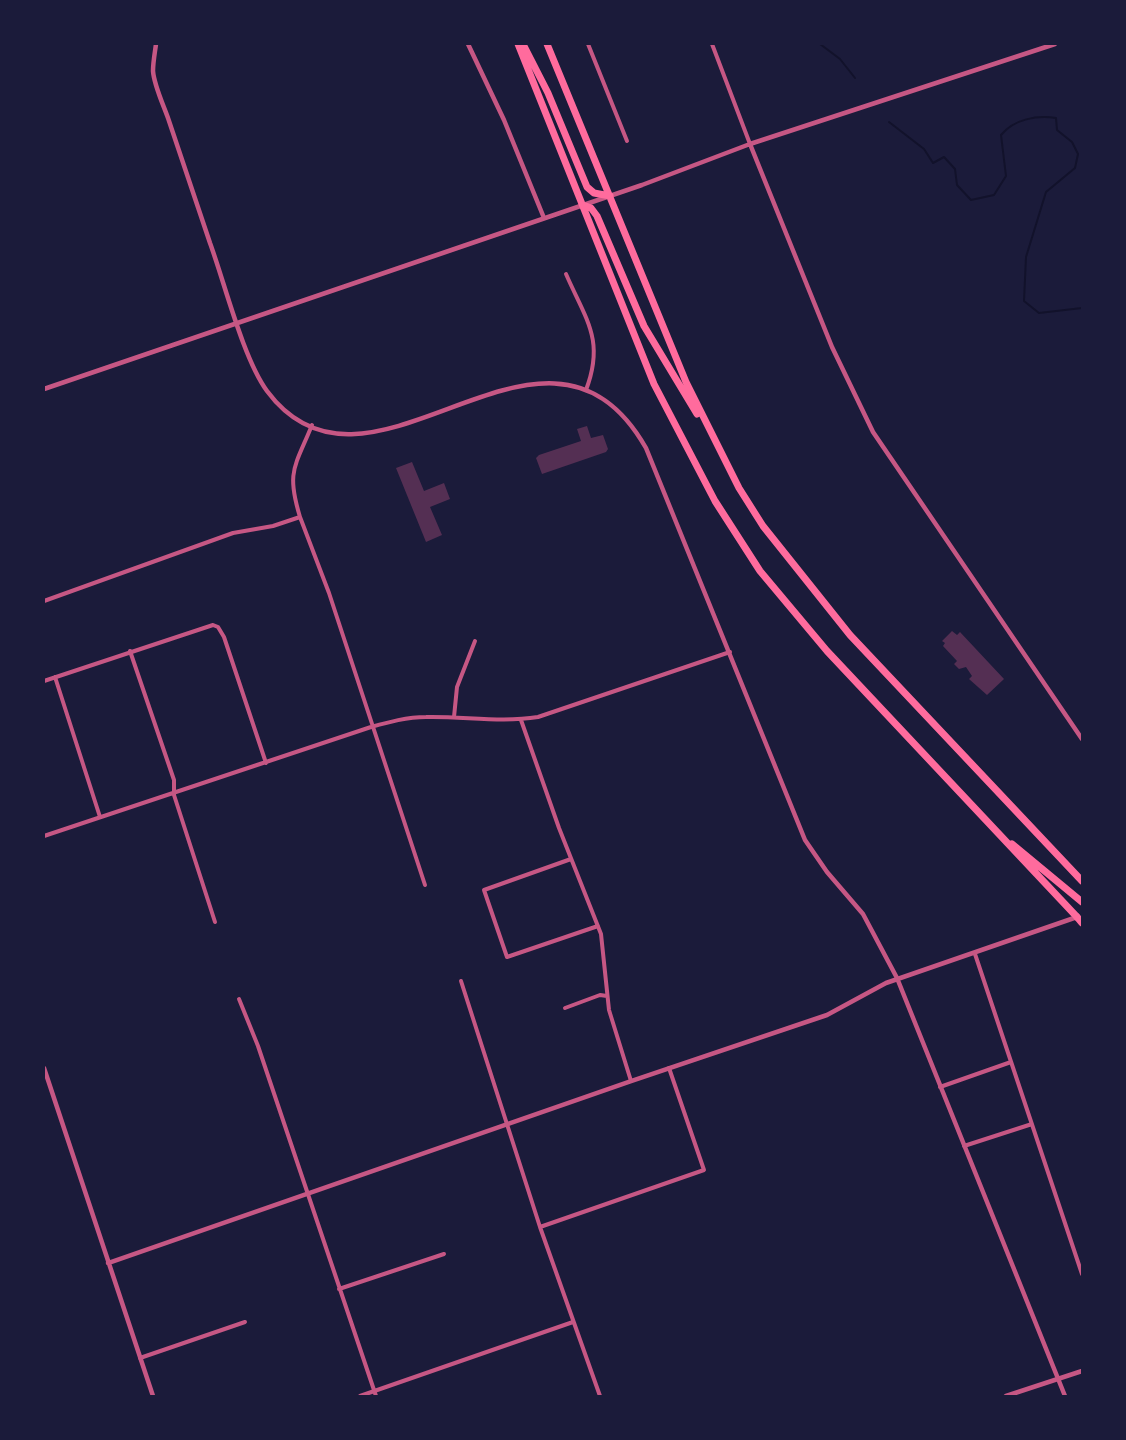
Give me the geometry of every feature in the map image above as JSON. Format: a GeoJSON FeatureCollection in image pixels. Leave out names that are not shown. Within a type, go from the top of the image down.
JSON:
{"type":"FeatureCollection","features":[{"type":"Feature","properties":{"kind":"highway"},"geometry":{"type":"LineString","coordinates":[[520,44],[548,93],[587,187],[594,193],[609,196]]}},
{"type":"Feature","properties":{"kind":"highway"},"geometry":{"type":"LineString","coordinates":[[520,44],[654,384],[715,501],[760,571],[862,691],[1081,919]]}},
{"type":"Feature","properties":{"kind":"highway"},"geometry":{"type":"LineString","coordinates":[[547,44],[709,430],[739,488],[763,526],[819,599],[1083,881]]}},
{"type":"Feature","properties":{"kind":"highway"},"geometry":{"type":"LineString","coordinates":[[583,205],[591,208],[607,234],[654,346],[709,430]]}},
{"type":"Feature","properties":{"kind":"highway"},"geometry":{"type":"LineString","coordinates":[[981,816],[1083,902]]}},
{"type":"Feature","properties":{"kind":"street"},"geometry":{"type":"LineString","coordinates":[[156,44],[153,73],[257,374],[268,392],[294,415],[312,425],[338,433],[369,434],[518,386],[547,382],[586,390],[615,407],[626,418],[646,448],[805,840],[827,872],[863,914],[897,978],[1065,1396]]}},
{"type":"Feature","properties":{"kind":"street"},"geometry":{"type":"LineString","coordinates":[[468,44],[504,120],[544,218]]}},
{"type":"Feature","properties":{"kind":"street"},"geometry":{"type":"LineString","coordinates":[[588,44],[627,141]]}},
{"type":"Feature","properties":{"kind":"street"},"geometry":{"type":"LineString","coordinates":[[712,44],[832,347],[873,432],[1083,739]]}},
{"type":"Feature","properties":{"kind":"street"},"geometry":{"type":"LineString","coordinates":[[44,389],[609,196],[750,144],[1055,44]]}},
{"type":"Feature","properties":{"kind":"street"},"geometry":{"type":"LineString","coordinates":[[567,274],[596,347],[594,370],[586,390]]}},
{"type":"Feature","properties":{"kind":"street"},"geometry":{"type":"LineString","coordinates":[[312,425],[293,469],[293,494],[425,885]]}},
{"type":"Feature","properties":{"kind":"street"},"geometry":{"type":"LineString","coordinates":[[44,601],[233,533],[273,526],[300,517]]}},
{"type":"Feature","properties":{"kind":"street"},"geometry":{"type":"LineString","coordinates":[[44,681],[206,625],[218,627],[225,637],[266,763]]}},
{"type":"Feature","properties":{"kind":"street"},"geometry":{"type":"LineString","coordinates":[[454,717],[457,687],[475,641]]}},
{"type":"Feature","properties":{"kind":"street"},"geometry":{"type":"LineString","coordinates":[[130,651],[174,780],[174,795],[215,921]]}},
{"type":"Feature","properties":{"kind":"street"},"geometry":{"type":"LineString","coordinates":[[44,836],[404,718],[454,717],[520,720],[555,712],[730,652]]}},
{"type":"Feature","properties":{"kind":"street"},"geometry":{"type":"LineString","coordinates":[[55,677],[100,817]]}},
{"type":"Feature","properties":{"kind":"street"},"geometry":{"type":"LineString","coordinates":[[520,720],[598,926],[603,945],[607,996],[613,1031],[631,1081]]}},
{"type":"Feature","properties":{"kind":"street"},"geometry":{"type":"LineString","coordinates":[[571,859],[484,890],[507,957],[598,926]]}},
{"type":"Feature","properties":{"kind":"street"},"geometry":{"type":"LineString","coordinates":[[108,1263],[631,1081],[827,1016],[851,1003],[861,994],[897,978],[1081,919]]}},
{"type":"Feature","properties":{"kind":"street"},"geometry":{"type":"LineString","coordinates":[[975,954],[1083,1274]]}},
{"type":"Feature","properties":{"kind":"street"},"geometry":{"type":"LineString","coordinates":[[460,981],[509,1124],[540,1227],[600,1396]]}},
{"type":"Feature","properties":{"kind":"street"},"geometry":{"type":"LineString","coordinates":[[565,1008],[600,995],[607,996]]}},
{"type":"Feature","properties":{"kind":"street"},"geometry":{"type":"LineString","coordinates":[[239,999],[375,1394]]}},
{"type":"Feature","properties":{"kind":"street"},"geometry":{"type":"LineString","coordinates":[[940,1087],[1011,1062]]}},
{"type":"Feature","properties":{"kind":"street"},"geometry":{"type":"LineString","coordinates":[[44,1068],[153,1396]]}},
{"type":"Feature","properties":{"kind":"street"},"geometry":{"type":"LineString","coordinates":[[540,1227],[704,1170],[669,1068]]}},
{"type":"Feature","properties":{"kind":"street"},"geometry":{"type":"LineString","coordinates":[[964,1146],[1032,1124]]}},
{"type":"Feature","properties":{"kind":"street"},"geometry":{"type":"LineString","coordinates":[[339,1289],[444,1254]]}},
{"type":"Feature","properties":{"kind":"street"},"geometry":{"type":"LineString","coordinates":[[140,1358],[245,1322]]}},
{"type":"Feature","properties":{"kind":"street"},"geometry":{"type":"LineString","coordinates":[[360,1396],[375,1394],[573,1322]]}},
{"type":"Feature","properties":{"kind":"street"},"geometry":{"type":"LineString","coordinates":[[1006,1396],[1083,1371]]}},
{"type":"Feature","properties":{"kind":"building"},"geometry":{"type":"Polygon","coordinates":[[[587,426],[591,438],[603,435],[608,449],[606,452],[542,474],[536,458],[581,441],[577,429],[587,426]]]}},
{"type":"Feature","properties":{"kind":"building"},"geometry":{"type":"Polygon","coordinates":[[[412,462],[424,491],[444,483],[450,499],[430,507],[442,535],[426,542],[396,468],[412,462]]]}},
{"type":"Feature","properties":{"kind":"building"},"geometry":{"type":"Polygon","coordinates":[[[952,631],[957,635],[960,632],[1004,679],[987,695],[969,679],[972,676],[966,667],[959,669],[954,664],[957,661],[943,646],[945,643],[942,641],[952,631]]]}},
{"type":"Feature","properties":{"kind":"waterway"},"geometry":{"type":"LineString","coordinates":[[820,44],[840,59],[855,78]]}},
{"type":"Feature","properties":{"kind":"waterway"},"geometry":{"type":"LineString","coordinates":[[889,122],[924,149],[933,163],[944,157],[955,169],[957,185],[971,200],[994,195],[1006,176],[1001,135],[1006,130],[1026,119],[1056,118],[1057,130],[1072,142],[1078,154],[1075,168],[1046,192],[1026,257],[1024,301],[1039,313],[1082,308]]}}]}
